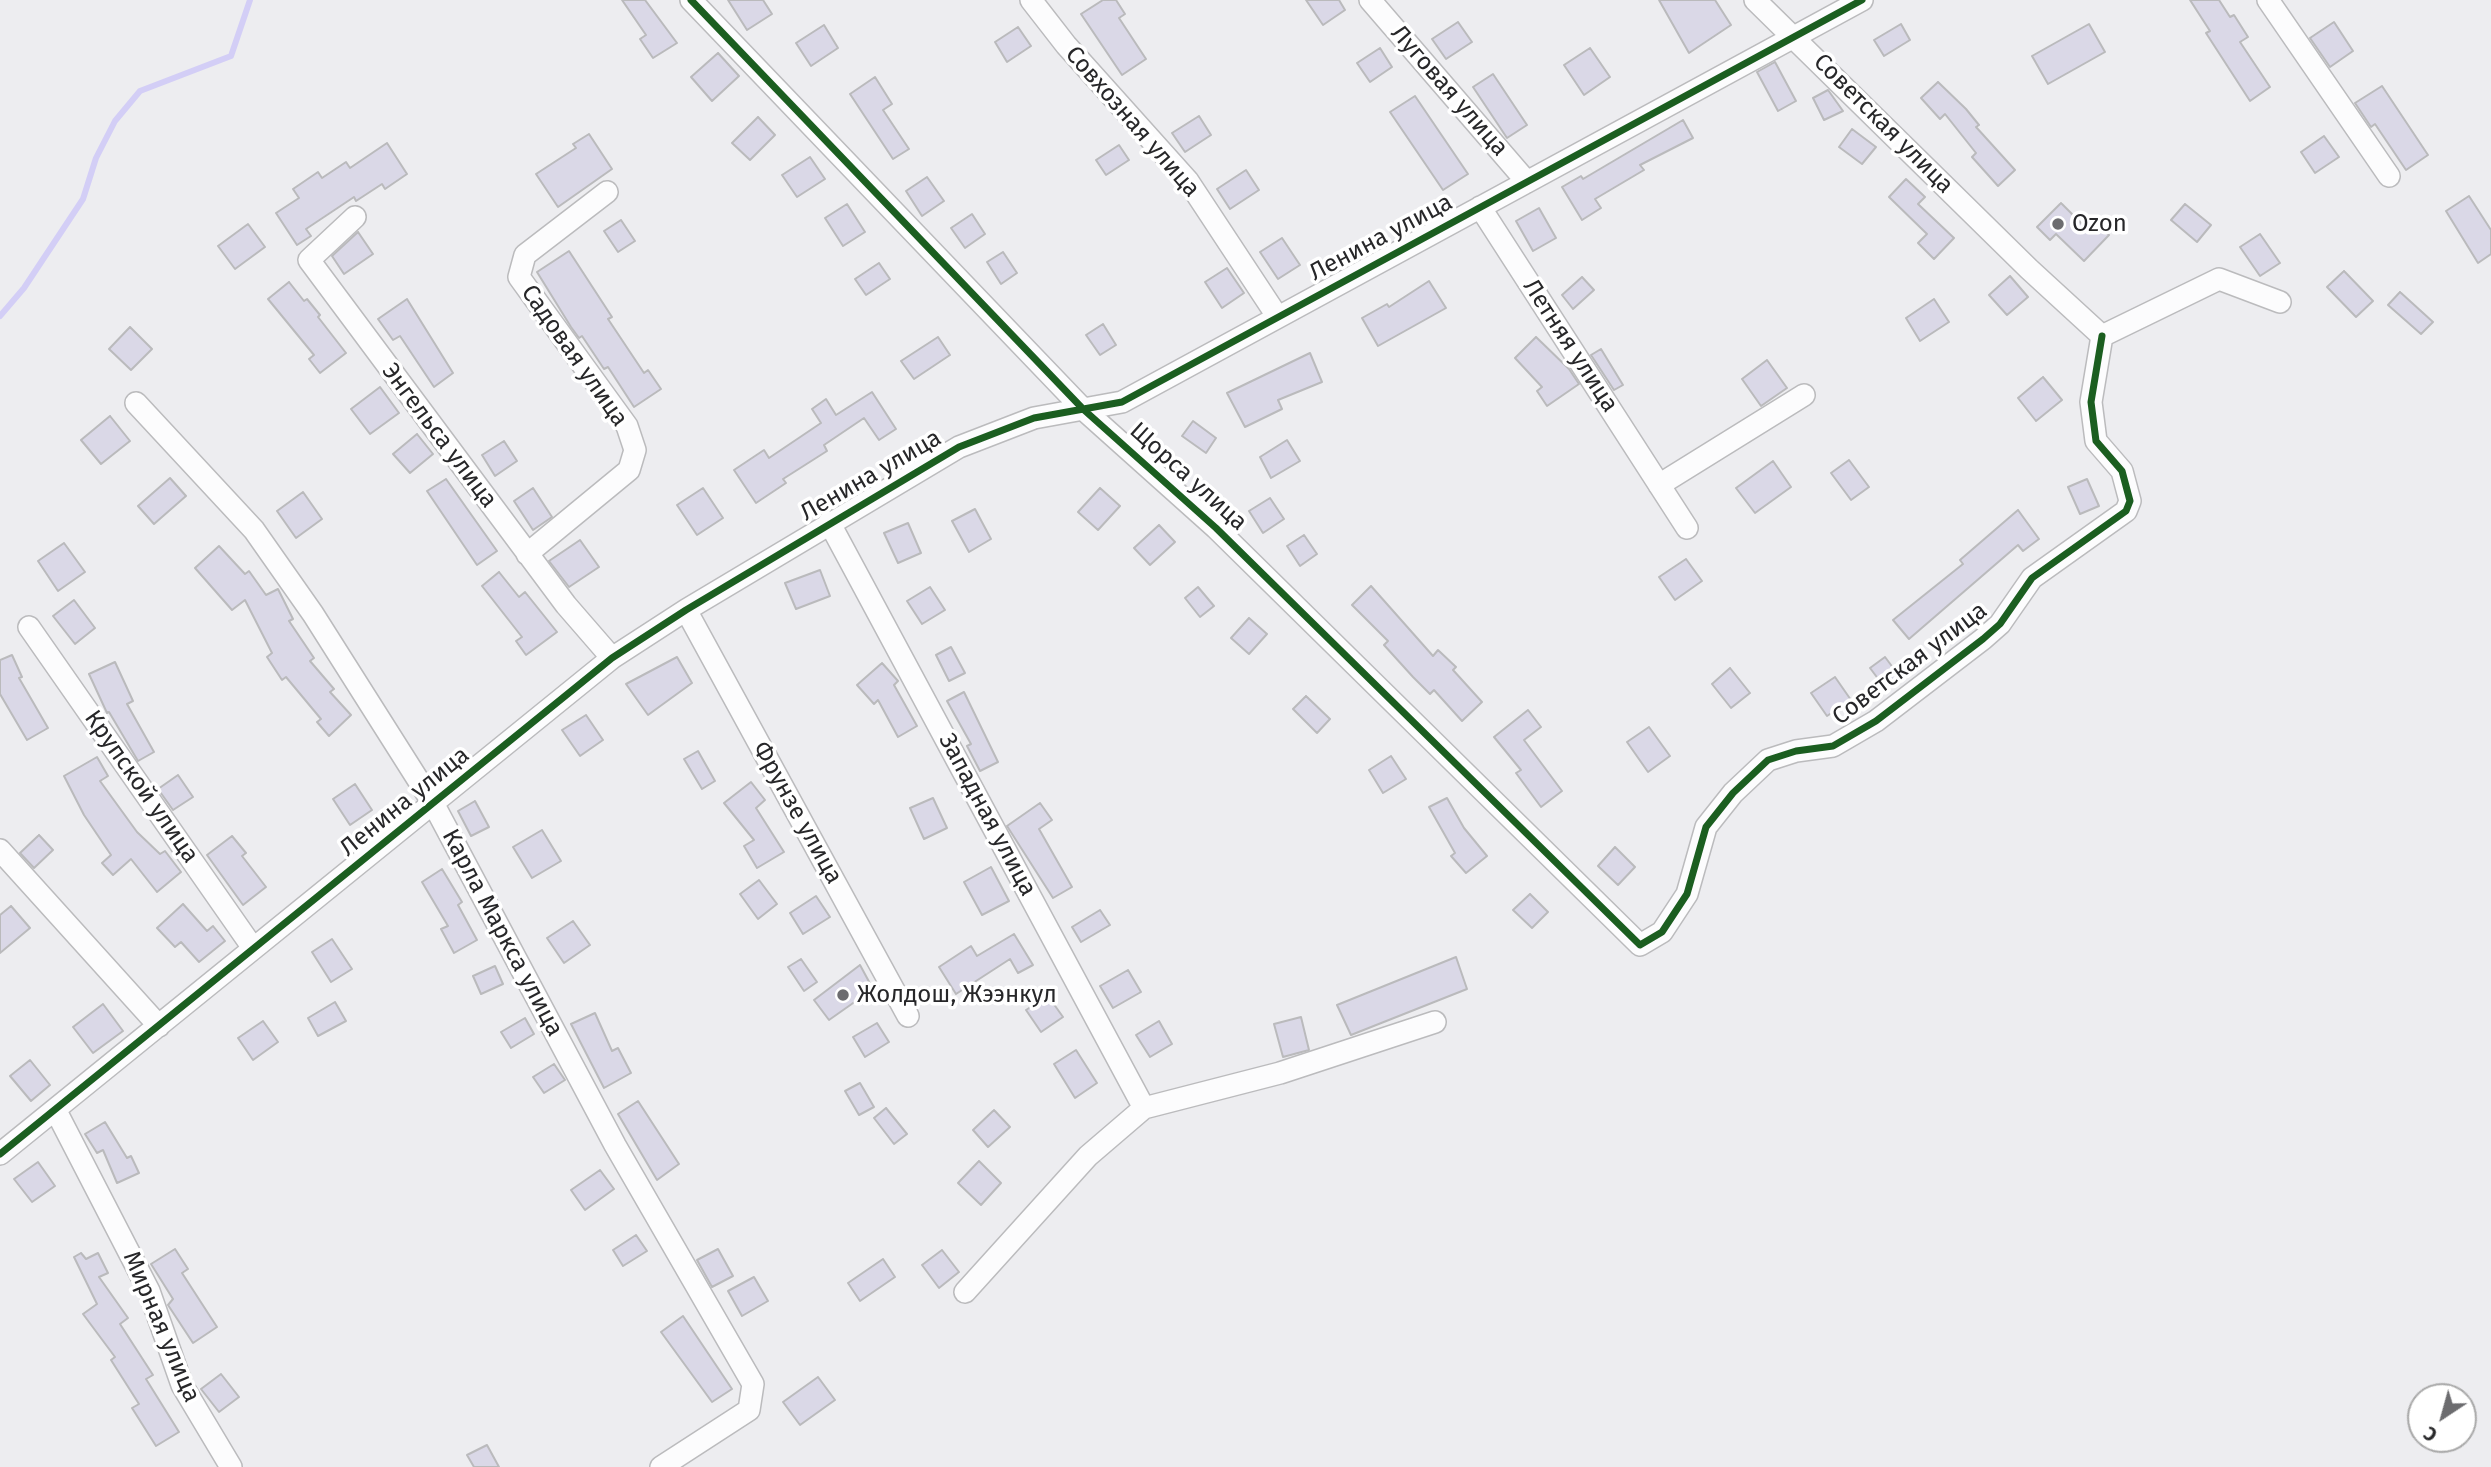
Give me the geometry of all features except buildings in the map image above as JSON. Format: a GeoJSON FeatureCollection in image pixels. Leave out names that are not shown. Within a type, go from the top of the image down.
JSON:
{"type":"FeatureCollection","features":[{"type":"Feature","properties":{"kind":"street","name":"Щорса улица"},"geometry":{"type":"LineString","coordinates":[[691,0],[1083,409],[1236,547],[1419,724],[1638,944]]}},
{"type":"Feature","properties":{"kind":"street","name":"Совхозная улица"},"geometry":{"type":"LineString","coordinates":[[1031,0],[1066,45],[1188,181],[1276,316]]}},
{"type":"Feature","properties":{"kind":"street","name":"Луговая улица"},"geometry":{"type":"LineString","coordinates":[[1370,0],[1527,182]]}},
{"type":"Feature","properties":{"kind":"street","name":"Советская улица"},"geometry":{"type":"LineString","coordinates":[[1638,944],[1662,932],[1686,894],[1706,827],[1732,793],[1768,760],[1796,751],[1833,746],[1876,721],[1983,639],[2000,624],[2032,578],[2126,511],[2130,501],[2122,471],[2096,441],[2091,402],[2102,336],[2029,269],[1755,0]]}},
{"type":"Feature","properties":{"kind":"street","name":"Ленина улица"},"geometry":{"type":"LineString","coordinates":[[0,1154],[612,658],[686,610],[959,447],[1034,418],[1122,402],[1862,0]]}},
{"type":"Feature","properties":{"kind":"street"},"geometry":{"type":"LineString","coordinates":[[2268,0],[2389,176]]}},
{"type":"Feature","properties":{"kind":"street","name":"Садовая улица"},"geometry":{"type":"LineString","coordinates":[[527,554],[629,470],[635,450],[627,426],[519,277],[525,255],[607,192]]}},
{"type":"Feature","properties":{"kind":"street","name":"Летняя улица"},"geometry":{"type":"LineString","coordinates":[[1480,207],[1687,528]]}},
{"type":"Feature","properties":{"kind":"street","name":"Энгельса улица"},"geometry":{"type":"LineString","coordinates":[[355,217],[309,260],[527,554],[612,658]]}},
{"type":"Feature","properties":{"kind":"street"},"geometry":{"type":"LineString","coordinates":[[2102,336],[2219,279],[2280,302]]}},
{"type":"Feature","properties":{"kind":"street"},"geometry":{"type":"LineString","coordinates":[[1659,485],[1804,395]]}},
{"type":"Feature","properties":{"kind":"street","name":"Карла Маркса улица"},"geometry":{"type":"LineString","coordinates":[[136,403],[254,530],[313,614],[434,804],[615,1145],[752,1384],[749,1410],[661,1467]]}},
{"type":"Feature","properties":{"kind":"street","name":"Западная улица"},"geometry":{"type":"LineString","coordinates":[[830,522],[1144,1108]]}},
{"type":"Feature","properties":{"kind":"street","name":"Фрунзе улица"},"geometry":{"type":"LineString","coordinates":[[686,610],[908,1016]]}},
{"type":"Feature","properties":{"kind":"street","name":"Крупской улица"},"geometry":{"type":"LineString","coordinates":[[29,627],[253,948]]}},
{"type":"Feature","properties":{"kind":"street"},"geometry":{"type":"LineString","coordinates":[[0,850],[159,1026]]}},
{"type":"Feature","properties":{"kind":"street"},"geometry":{"type":"LineString","coordinates":[[965,1292],[1088,1156],[1144,1108],[1280,1073],[1435,1022]]}},
{"type":"Feature","properties":{"kind":"street","name":"Мирная улица"},"geometry":{"type":"LineString","coordinates":[[56,1111],[149,1291],[181,1385],[231,1467]]}},
{"type":"Feature","properties":{"kind":"waterway"},"geometry":{"type":"LineString","coordinates":[[0,316],[24,288],[83,199],[96,158],[115,121],[140,91],[231,56],[250,0]]}},
{"type":"Feature","properties":{"kind":"cycle path"},"geometry":{"type":"LineString","coordinates":[[691,0],[1083,409],[1216,528],[1640,945],[1662,932],[1687,894],[1706,827],[1733,793],[1768,760],[1796,751],[1833,746],[1876,721],[2000,624],[2032,578],[2126,511],[2130,501],[2122,471],[2096,441],[2091,402],[2102,336]]}},
{"type":"Feature","properties":{"kind":"cycle path"},"geometry":{"type":"LineString","coordinates":[[0,1154],[612,658],[686,610],[959,447],[1034,418],[1122,402],[1862,0]]}},
{"type":"Feature","properties":{"kind":"place","name":"Ozon"},"geometry":{"type":"Point","coordinates":[2058,224]}},
{"type":"Feature","properties":{"kind":"place","name":"Жолдош, Жээнкул"},"geometry":{"type":"Point","coordinates":[843,995]}}]}
